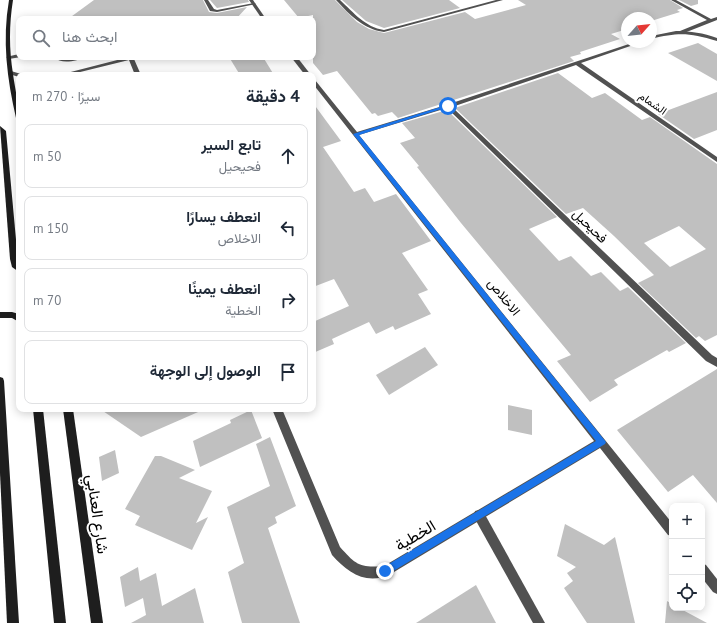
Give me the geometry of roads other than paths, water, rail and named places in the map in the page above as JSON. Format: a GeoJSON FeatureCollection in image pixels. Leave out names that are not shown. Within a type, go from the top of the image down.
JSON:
{"type":"FeatureCollection","features":[{"type":"Feature","properties":{"kind":"street"},"geometry":{"type":"LineString","coordinates":[[11,0],[7,38],[11,73],[16,95]]}},
{"type":"Feature","properties":{"kind":"street"},"geometry":{"type":"LineString","coordinates":[[206,0],[212,10],[217,12],[252,2],[262,16]]}},
{"type":"Feature","properties":{"kind":"street"},"geometry":{"type":"LineString","coordinates":[[338,0],[367,27],[374,30],[384,31],[501,0]]}},
{"type":"Feature","properties":{"kind":"street"},"geometry":{"type":"LineString","coordinates":[[673,0],[711,20]]}},
{"type":"Feature","properties":{"kind":"street"},"geometry":{"type":"LineString","coordinates":[[682,32],[717,18]]}},
{"type":"Feature","properties":{"kind":"street"},"geometry":{"type":"LineString","coordinates":[[657,36],[668,32],[682,32],[706,36],[717,40]]}},
{"type":"Feature","properties":{"kind":"street"},"geometry":{"type":"LineString","coordinates":[[355,134],[448,106],[623,48]]}},
{"type":"Feature","properties":{"kind":"street"},"geometry":{"type":"LineString","coordinates":[[9,57],[16,56]]}},
{"type":"Feature","properties":{"kind":"street"},"geometry":{"type":"LineString","coordinates":[[74,72],[121,60]]}},
{"type":"Feature","properties":{"kind":"street"},"geometry":{"type":"LineString","coordinates":[[134,60],[137,72]]}},
{"type":"Feature","properties":{"kind":"street"},"geometry":{"type":"LineString","coordinates":[[296,60],[306,72]]}},
{"type":"Feature","properties":{"kind":"street","name":"الشمام"},"geometry":{"type":"LineString","coordinates":[[578,64],[717,160]]}},
{"type":"Feature","properties":{"kind":"street"},"geometry":{"type":"LineString","coordinates":[[11,73],[16,75]]}},
{"type":"Feature","properties":{"kind":"street","name":"الاخلاص"},"geometry":{"type":"LineString","coordinates":[[316,85],[669,527]]}},
{"type":"Feature","properties":{"kind":"street","name":"فحيحيل"},"geometry":{"type":"LineString","coordinates":[[448,106],[709,358],[717,363]]}},
{"type":"Feature","properties":{"kind":"street"},"geometry":{"type":"LineString","coordinates":[[0,128],[3,131],[14,259],[16,266]]}},
{"type":"Feature","properties":{"kind":"street"},"geometry":{"type":"LineString","coordinates":[[0,315],[12,315],[16,317]]}},
{"type":"Feature","properties":{"kind":"street"},"geometry":{"type":"LineString","coordinates":[[0,381],[13,623]]}},
{"type":"Feature","properties":{"kind":"street"},"geometry":{"type":"LineString","coordinates":[[38,412],[60,623]]}},
{"type":"Feature","properties":{"kind":"street","name":"شارع العنابي"},"geometry":{"type":"LineString","coordinates":[[68,412],[98,623]]}},
{"type":"Feature","properties":{"kind":"street","name":"الخطية"},"geometry":{"type":"LineString","coordinates":[[278,412],[336,551],[350,567],[369,573],[385,571],[602,442]]}},
{"type":"Feature","properties":{"kind":"street"},"geometry":{"type":"LineString","coordinates":[[478,515],[539,623]]}},
{"type":"Feature","properties":{"kind":"street"},"geometry":{"type":"LineString","coordinates":[[705,573],[717,588]]}}]}
